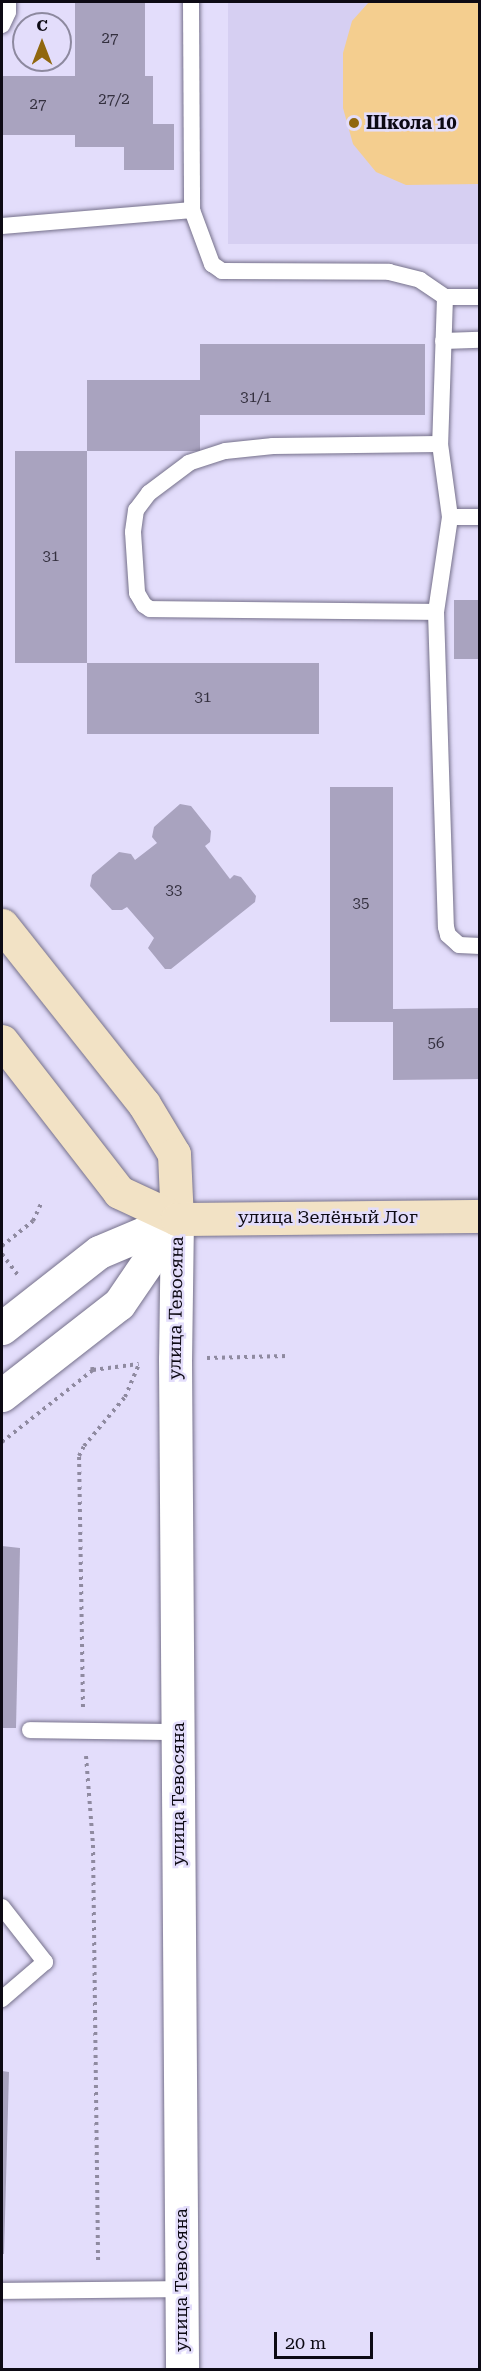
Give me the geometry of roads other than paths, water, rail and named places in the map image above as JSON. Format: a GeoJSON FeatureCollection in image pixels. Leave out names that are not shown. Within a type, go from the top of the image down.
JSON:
{"type":"FeatureCollection","features":[{"type":"Feature","properties":{"kind":"street","name":"улица Тевосяна"},"geometry":{"type":"LineString","coordinates":[[2,925],[144,1104],[174,1154],[177,1219],[175,1359],[182,2370]]}},
{"type":"Feature","properties":{"kind":"street","name":"улица Тевосяна"},"geometry":{"type":"LineString","coordinates":[[2,1041],[119,1192],[177,1219]]}},
{"type":"Feature","properties":{"kind":"street","name":"улица Зелёный Лог"},"geometry":{"type":"LineString","coordinates":[[2,1328],[99,1252],[177,1219],[480,1216]]}},
{"type":"Feature","properties":{"kind":"street"},"geometry":{"type":"LineString","coordinates":[[2,1395],[119,1304],[177,1219]]}},
{"type":"Feature","properties":{"kind":"lane"},"geometry":{"type":"LineString","coordinates":[[2,25],[8,12],[8,2]]}},
{"type":"Feature","properties":{"kind":"lane"},"geometry":{"type":"LineString","coordinates":[[191,2],[192,210],[212,264],[222,271],[389,273],[420,280],[445,297],[480,297]]}},
{"type":"Feature","properties":{"kind":"lane"},"geometry":{"type":"LineString","coordinates":[[2,226],[192,210]]}},
{"type":"Feature","properties":{"kind":"lane"},"geometry":{"type":"LineString","coordinates":[[445,297],[440,444],[450,517],[436,612],[446,927],[448,935],[459,945],[480,946]]}},
{"type":"Feature","properties":{"kind":"lane"},"geometry":{"type":"LineString","coordinates":[[443,341],[480,340]]}},
{"type":"Feature","properties":{"kind":"lane"},"geometry":{"type":"LineString","coordinates":[[436,612],[150,609],[144,606],[137,593],[133,532],[136,510],[149,493],[189,463],[225,451],[273,446],[440,444]]}},
{"type":"Feature","properties":{"kind":"lane"},"geometry":{"type":"LineString","coordinates":[[450,517],[480,517]]}},
{"type":"Feature","properties":{"kind":"lane"},"geometry":{"type":"LineString","coordinates":[[30,1730],[178,1732]]}},
{"type":"Feature","properties":{"kind":"lane"},"geometry":{"type":"LineString","coordinates":[[2,1907],[45,1962],[2,1999]]}},
{"type":"Feature","properties":{"kind":"lane"},"geometry":{"type":"LineString","coordinates":[[2,2291],[182,2289]]}},
{"type":"Feature","properties":{"kind":"place","name":"Школа 10"},"geometry":{"type":"Point","coordinates":[354,123]}}]}
